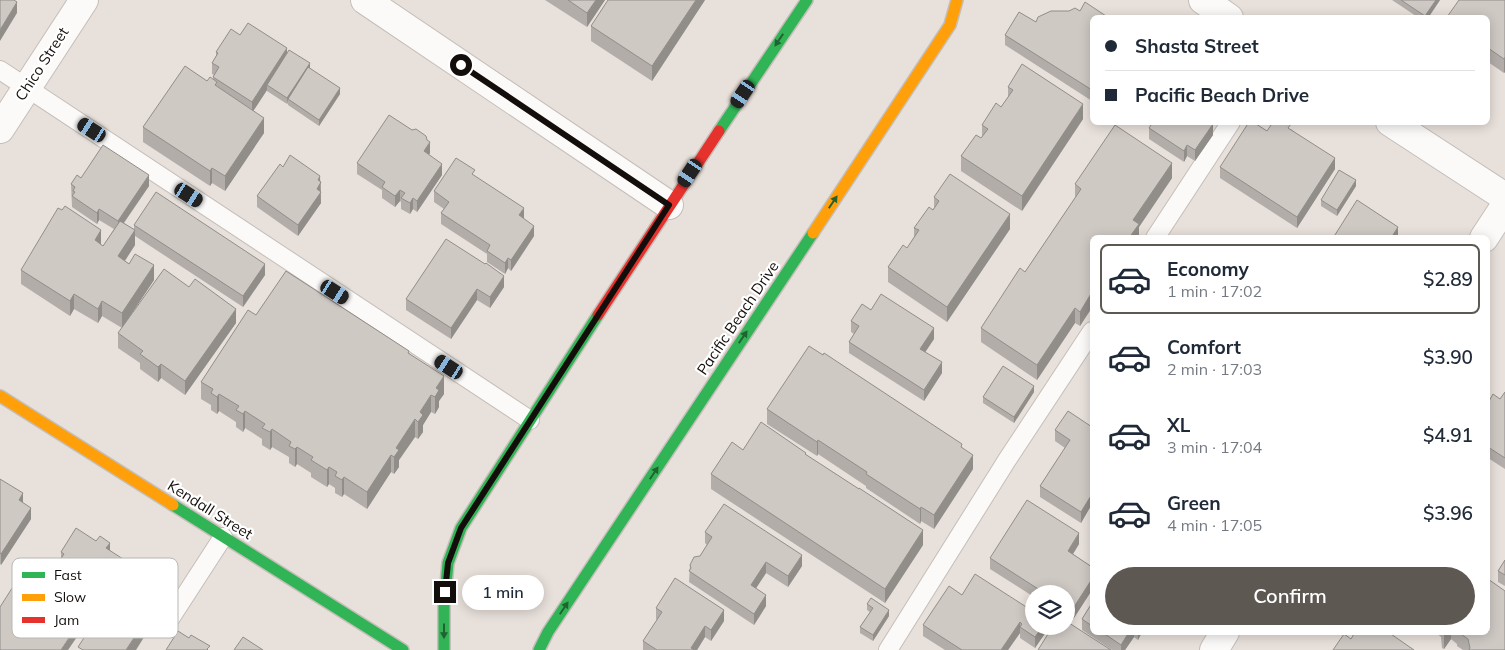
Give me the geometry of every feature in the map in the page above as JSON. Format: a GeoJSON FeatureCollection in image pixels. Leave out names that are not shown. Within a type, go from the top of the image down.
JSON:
{"type":"FeatureCollection","features":[{"type":"Feature","properties":{"kind":"street","name":"Chico Street"},"geometry":{"type":"LineString","coordinates":[[0,129],[84,0]]}},
{"type":"Feature","properties":{"kind":"street"},"geometry":{"type":"LineString","coordinates":[[365,0],[669,205]]}},
{"type":"Feature","properties":{"kind":"street"},"geometry":{"type":"LineString","coordinates":[[444,650],[444,606],[448,563],[461,528],[669,205],[806,0]]}},
{"type":"Feature","properties":{"kind":"street","name":"Pacific Beach Drive"},"geometry":{"type":"LineString","coordinates":[[538,650],[553,624],[950,25],[957,0]]}},
{"type":"Feature","properties":{"kind":"street"},"geometry":{"type":"LineString","coordinates":[[1203,0],[1225,15]]}},
{"type":"Feature","properties":{"kind":"street"},"geometry":{"type":"LineString","coordinates":[[950,25],[967,6]]}},
{"type":"Feature","properties":{"kind":"street"},"geometry":{"type":"LineString","coordinates":[[1395,125],[1505,198]]}},
{"type":"Feature","properties":{"kind":"street"},"geometry":{"type":"LineString","coordinates":[[1486,235],[1505,206]]}},
{"type":"Feature","properties":{"kind":"street","name":"Kendall Street"},"geometry":{"type":"LineString","coordinates":[[0,396],[404,650]]}},
{"type":"Feature","properties":{"kind":"street"},"geometry":{"type":"LineString","coordinates":[[1214,650],[1223,635]]}},
{"type":"Feature","properties":{"kind":"lane"},"geometry":{"type":"LineString","coordinates":[[0,70],[530,420]]}},
{"type":"Feature","properties":{"kind":"lane"},"geometry":{"type":"LineString","coordinates":[[1156,235],[1229,125]]}},
{"type":"Feature","properties":{"kind":"lane"},"geometry":{"type":"LineString","coordinates":[[888,650],[1007,460],[1090,334]]}},
{"type":"Feature","properties":{"kind":"lane"},"geometry":{"type":"LineString","coordinates":[[178,606],[223,537]]}},
{"type":"Feature","properties":{"kind":"building"},"geometry":{"type":"Polygon","coordinates":[[[0,0],[14,0],[17,2],[0,30],[0,0]]]}},
{"type":"Feature","properties":{"kind":"building"},"geometry":{"type":"Polygon","coordinates":[[[568,0],[596,0],[587,13],[568,0]]]}},
{"type":"Feature","properties":{"kind":"building"},"geometry":{"type":"Polygon","coordinates":[[[608,0],[696,0],[652,66],[591,26],[608,0]]]}},
{"type":"Feature","properties":{"kind":"building"},"geometry":{"type":"Polygon","coordinates":[[[1401,0],[1436,0],[1426,15],[1401,0]]]}},
{"type":"Feature","properties":{"kind":"building"},"geometry":{"type":"Polygon","coordinates":[[[1459,0],[1505,0],[1504,59],[1490,49],[1490,15],[1448,15],[1459,0]]]}},
{"type":"Feature","properties":{"kind":"building"},"geometry":{"type":"Polygon","coordinates":[[[1085,2],[1104,15],[1090,15],[1090,89],[1005,35],[1019,12],[1036,22],[1038,17],[1051,11],[1069,11],[1075,8],[1080,11],[1085,2]]]}},
{"type":"Feature","properties":{"kind":"building"},"geometry":{"type":"Polygon","coordinates":[[[248,23],[287,48],[252,102],[213,77],[219,67],[212,63],[218,53],[216,52],[231,29],[240,35],[248,23]]]}},
{"type":"Feature","properties":{"kind":"building"},"geometry":{"type":"Polygon","coordinates":[[[289,50],[310,63],[287,98],[267,85],[289,50]]]}},
{"type":"Feature","properties":{"kind":"building"},"geometry":{"type":"Polygon","coordinates":[[[1022,64],[1083,104],[1022,196],[961,156],[976,135],[981,138],[988,129],[982,125],[996,103],[1001,107],[1013,90],[1008,87],[1022,64]]]}},
{"type":"Feature","properties":{"kind":"building"},"geometry":{"type":"Polygon","coordinates":[[[185,66],[207,81],[210,77],[217,82],[215,85],[264,118],[225,176],[212,168],[210,171],[143,127],[185,66]]]}},
{"type":"Feature","properties":{"kind":"building"},"geometry":{"type":"Polygon","coordinates":[[[308,67],[340,88],[319,120],[288,99],[308,67]]]}},
{"type":"Feature","properties":{"kind":"building"},"geometry":{"type":"Polygon","coordinates":[[[389,115],[412,130],[416,129],[426,136],[430,142],[424,151],[442,164],[417,201],[413,198],[410,203],[401,198],[405,193],[400,190],[395,196],[382,187],[385,182],[357,163],[389,115]]]}},
{"type":"Feature","properties":{"kind":"building"},"geometry":{"type":"Polygon","coordinates":[[[1115,125],[1172,163],[1133,220],[1139,224],[1131,235],[1090,235],[1090,295],[1080,312],[1075,308],[1037,365],[981,328],[1020,268],[1025,272],[1081,189],[1075,184],[1115,125]]]}},
{"type":"Feature","properties":{"kind":"building"},"geometry":{"type":"Polygon","coordinates":[[[1151,125],[1212,125],[1195,150],[1187,145],[1184,151],[1149,128],[1151,125]]]}},
{"type":"Feature","properties":{"kind":"building"},"geometry":{"type":"Polygon","coordinates":[[[1247,125],[1258,125],[1267,131],[1271,125],[1290,125],[1288,128],[1335,158],[1297,217],[1220,167],[1247,125]]]}},
{"type":"Feature","properties":{"kind":"building"},"geometry":{"type":"Polygon","coordinates":[[[103,145],[149,175],[118,221],[99,209],[97,213],[72,196],[75,192],[73,191],[75,187],[71,184],[77,175],[81,178],[103,145]]]}},
{"type":"Feature","properties":{"kind":"building"},"geometry":{"type":"Polygon","coordinates":[[[290,155],[320,176],[318,180],[321,182],[317,189],[321,192],[298,225],[257,196],[280,164],[283,167],[290,155]]]}},
{"type":"Feature","properties":{"kind":"building"},"geometry":{"type":"Polygon","coordinates":[[[456,158],[475,170],[472,174],[524,208],[519,215],[534,226],[511,260],[508,258],[505,263],[487,251],[490,245],[441,213],[449,202],[434,191],[456,158]]]}},
{"type":"Feature","properties":{"kind":"building"},"geometry":{"type":"Polygon","coordinates":[[[1339,170],[1356,180],[1337,210],[1321,200],[1339,170]]]}},
{"type":"Feature","properties":{"kind":"building"},"geometry":{"type":"Polygon","coordinates":[[[950,174],[1010,214],[947,307],[888,267],[903,245],[907,248],[919,230],[914,228],[929,207],[933,210],[939,201],[934,197],[950,174]]]}},
{"type":"Feature","properties":{"kind":"building"},"geometry":{"type":"Polygon","coordinates":[[[156,192],[265,264],[243,296],[134,225],[156,192]]]}},
{"type":"Feature","properties":{"kind":"building"},"geometry":{"type":"Polygon","coordinates":[[[1357,200],[1398,227],[1393,235],[1335,235],[1357,200]]]}},
{"type":"Feature","properties":{"kind":"building"},"geometry":{"type":"Polygon","coordinates":[[[65,206],[101,230],[95,240],[103,246],[120,221],[135,230],[118,256],[129,264],[135,254],[154,265],[122,313],[102,301],[98,309],[74,294],[70,301],[21,270],[58,208],[62,210],[65,206]]]}},
{"type":"Feature","properties":{"kind":"building"},"geometry":{"type":"Polygon","coordinates":[[[446,239],[504,276],[490,297],[477,289],[451,328],[406,299],[446,239]]]}},
{"type":"Feature","properties":{"kind":"building"},"geometry":{"type":"Polygon","coordinates":[[[164,269],[189,287],[195,279],[236,309],[185,381],[161,364],[158,367],[140,354],[143,351],[118,333],[164,269]]]}},
{"type":"Feature","properties":{"kind":"building"},"geometry":{"type":"Polygon","coordinates":[[[286,271],[444,376],[436,388],[439,390],[435,397],[431,395],[420,412],[423,415],[418,422],[415,419],[396,448],[399,450],[394,457],[391,455],[367,492],[344,477],[342,480],[335,476],[337,472],[329,467],[327,470],[311,460],[313,457],[297,447],[295,449],[289,446],[291,442],[272,429],[270,432],[262,428],[265,424],[245,411],[243,414],[236,410],[239,406],[219,394],[217,397],[211,393],[213,389],[201,382],[248,310],[256,315],[286,271]]]}},
{"type":"Feature","properties":{"kind":"building"},"geometry":{"type":"Polygon","coordinates":[[[881,294],[934,328],[920,349],[942,362],[924,390],[849,342],[859,326],[851,321],[862,304],[871,310],[881,294]]]}},
{"type":"Feature","properties":{"kind":"building"},"geometry":{"type":"Polygon","coordinates":[[[809,346],[823,355],[824,353],[962,444],[961,447],[973,455],[934,515],[921,507],[920,509],[866,474],[867,472],[767,409],[809,346]]]}},
{"type":"Feature","properties":{"kind":"building"},"geometry":{"type":"Polygon","coordinates":[[[1003,366],[1034,386],[1014,417],[983,397],[1003,366]]]}},
{"type":"Feature","properties":{"kind":"building"},"geometry":{"type":"Polygon","coordinates":[[[1505,392],[1505,458],[1490,448],[1490,399],[1493,394],[1500,399],[1505,392]]]}},
{"type":"Feature","properties":{"kind":"building"},"geometry":{"type":"Polygon","coordinates":[[[1068,411],[1090,426],[1090,497],[1081,512],[1040,486],[1070,440],[1055,430],[1068,411]]]}},
{"type":"Feature","properties":{"kind":"building"},"geometry":{"type":"Polygon","coordinates":[[[761,422],[805,454],[923,530],[885,589],[711,474],[732,442],[743,450],[761,422]]]}},
{"type":"Feature","properties":{"kind":"building"},"geometry":{"type":"Polygon","coordinates":[[[0,479],[23,493],[19,500],[31,508],[1,554],[0,553],[0,479]]]}},
{"type":"Feature","properties":{"kind":"building"},"geometry":{"type":"Polygon","coordinates":[[[1027,500],[1079,533],[1068,551],[1090,566],[1090,582],[1075,605],[1075,585],[1032,585],[990,558],[1027,500]]]}},
{"type":"Feature","properties":{"kind":"building"},"geometry":{"type":"Polygon","coordinates":[[[724,504],[802,555],[788,576],[766,562],[751,585],[766,595],[754,614],[689,571],[694,557],[700,556],[712,537],[705,532],[724,504]]]}},
{"type":"Feature","properties":{"kind":"building"},"geometry":{"type":"Polygon","coordinates":[[[76,528],[96,541],[100,536],[110,543],[106,548],[121,558],[61,558],[64,554],[61,552],[76,528]]]}},
{"type":"Feature","properties":{"kind":"building"},"geometry":{"type":"Polygon","coordinates":[[[1505,560],[1505,575],[1498,571],[1505,560]]]}},
{"type":"Feature","properties":{"kind":"building"},"geometry":{"type":"Polygon","coordinates":[[[975,574],[1025,606],[1025,630],[1020,627],[1022,624],[1020,622],[1001,650],[962,650],[923,625],[949,586],[962,595],[975,574]]]}},
{"type":"Feature","properties":{"kind":"building"},"geometry":{"type":"Polygon","coordinates":[[[675,578],[724,610],[711,630],[705,626],[691,648],[694,650],[657,650],[643,641],[662,612],[656,608],[675,578]]]}},
{"type":"Feature","properties":{"kind":"building"},"geometry":{"type":"Polygon","coordinates":[[[1490,580],[1505,591],[1505,650],[1469,650],[1468,639],[1462,635],[1490,635],[1490,580]]]}},
{"type":"Feature","properties":{"kind":"building"},"geometry":{"type":"Polygon","coordinates":[[[12,588],[12,638],[69,638],[61,650],[0,650],[0,607],[12,588]]]}},
{"type":"Feature","properties":{"kind":"building"},"geometry":{"type":"Polygon","coordinates":[[[871,598],[889,610],[873,635],[860,627],[873,608],[867,604],[871,598]]]}},
{"type":"Feature","properties":{"kind":"building"},"geometry":{"type":"Polygon","coordinates":[[[1090,606],[1090,625],[1082,619],[1090,606]]]}},
{"type":"Feature","properties":{"kind":"building"},"geometry":{"type":"Polygon","coordinates":[[[1075,627],[1111,650],[1038,650],[1047,635],[1075,635],[1075,627]]]}},
{"type":"Feature","properties":{"kind":"building"},"geometry":{"type":"Polygon","coordinates":[[[178,631],[189,638],[191,635],[210,646],[208,650],[166,650],[174,638],[178,638],[178,631]]]}},
{"type":"Feature","properties":{"kind":"building"},"geometry":{"type":"Polygon","coordinates":[[[1106,635],[1127,635],[1121,645],[1106,635]]]}},
{"type":"Feature","properties":{"kind":"building"},"geometry":{"type":"Polygon","coordinates":[[[1343,635],[1351,639],[1353,635],[1392,635],[1414,650],[1333,650],[1343,635]]]}},
{"type":"Feature","properties":{"kind":"building"},"geometry":{"type":"Polygon","coordinates":[[[243,637],[263,650],[234,650],[243,637]]]}},
{"type":"Feature","properties":{"kind":"building"},"geometry":{"type":"Polygon","coordinates":[[[84,638],[134,638],[126,650],[83,650],[78,647],[84,638]]]}},
{"type":"Feature","properties":{"kind":"traffic: fast"},"geometry":{"type":"LineString","coordinates":[[719,131],[807,0]]}},
{"type":"Feature","properties":{"kind":"traffic: fast"},"geometry":{"type":"LineString","coordinates":[[539,650],[548,632],[813,233]]}},
{"type":"Feature","properties":{"kind":"traffic: fast"},"geometry":{"type":"LineString","coordinates":[[444,650],[444,606],[448,563],[461,528],[598,315]]}},
{"type":"Feature","properties":{"kind":"traffic: fast"},"geometry":{"type":"LineString","coordinates":[[173,505],[403,650]]}},
{"type":"Feature","properties":{"kind":"traffic: slow"},"geometry":{"type":"LineString","coordinates":[[813,233],[950,25],[957,0]]}},
{"type":"Feature","properties":{"kind":"traffic: slow"},"geometry":{"type":"LineString","coordinates":[[0,396],[173,505]]}},
{"type":"Feature","properties":{"kind":"traffic: jam"},"geometry":{"type":"LineString","coordinates":[[598,315],[719,131]]}},
{"type":"Feature","properties":{"kind":"route"},"geometry":{"type":"LineString","coordinates":[[445,592],[448,563],[461,528],[669,205],[461,65]]}}]}
